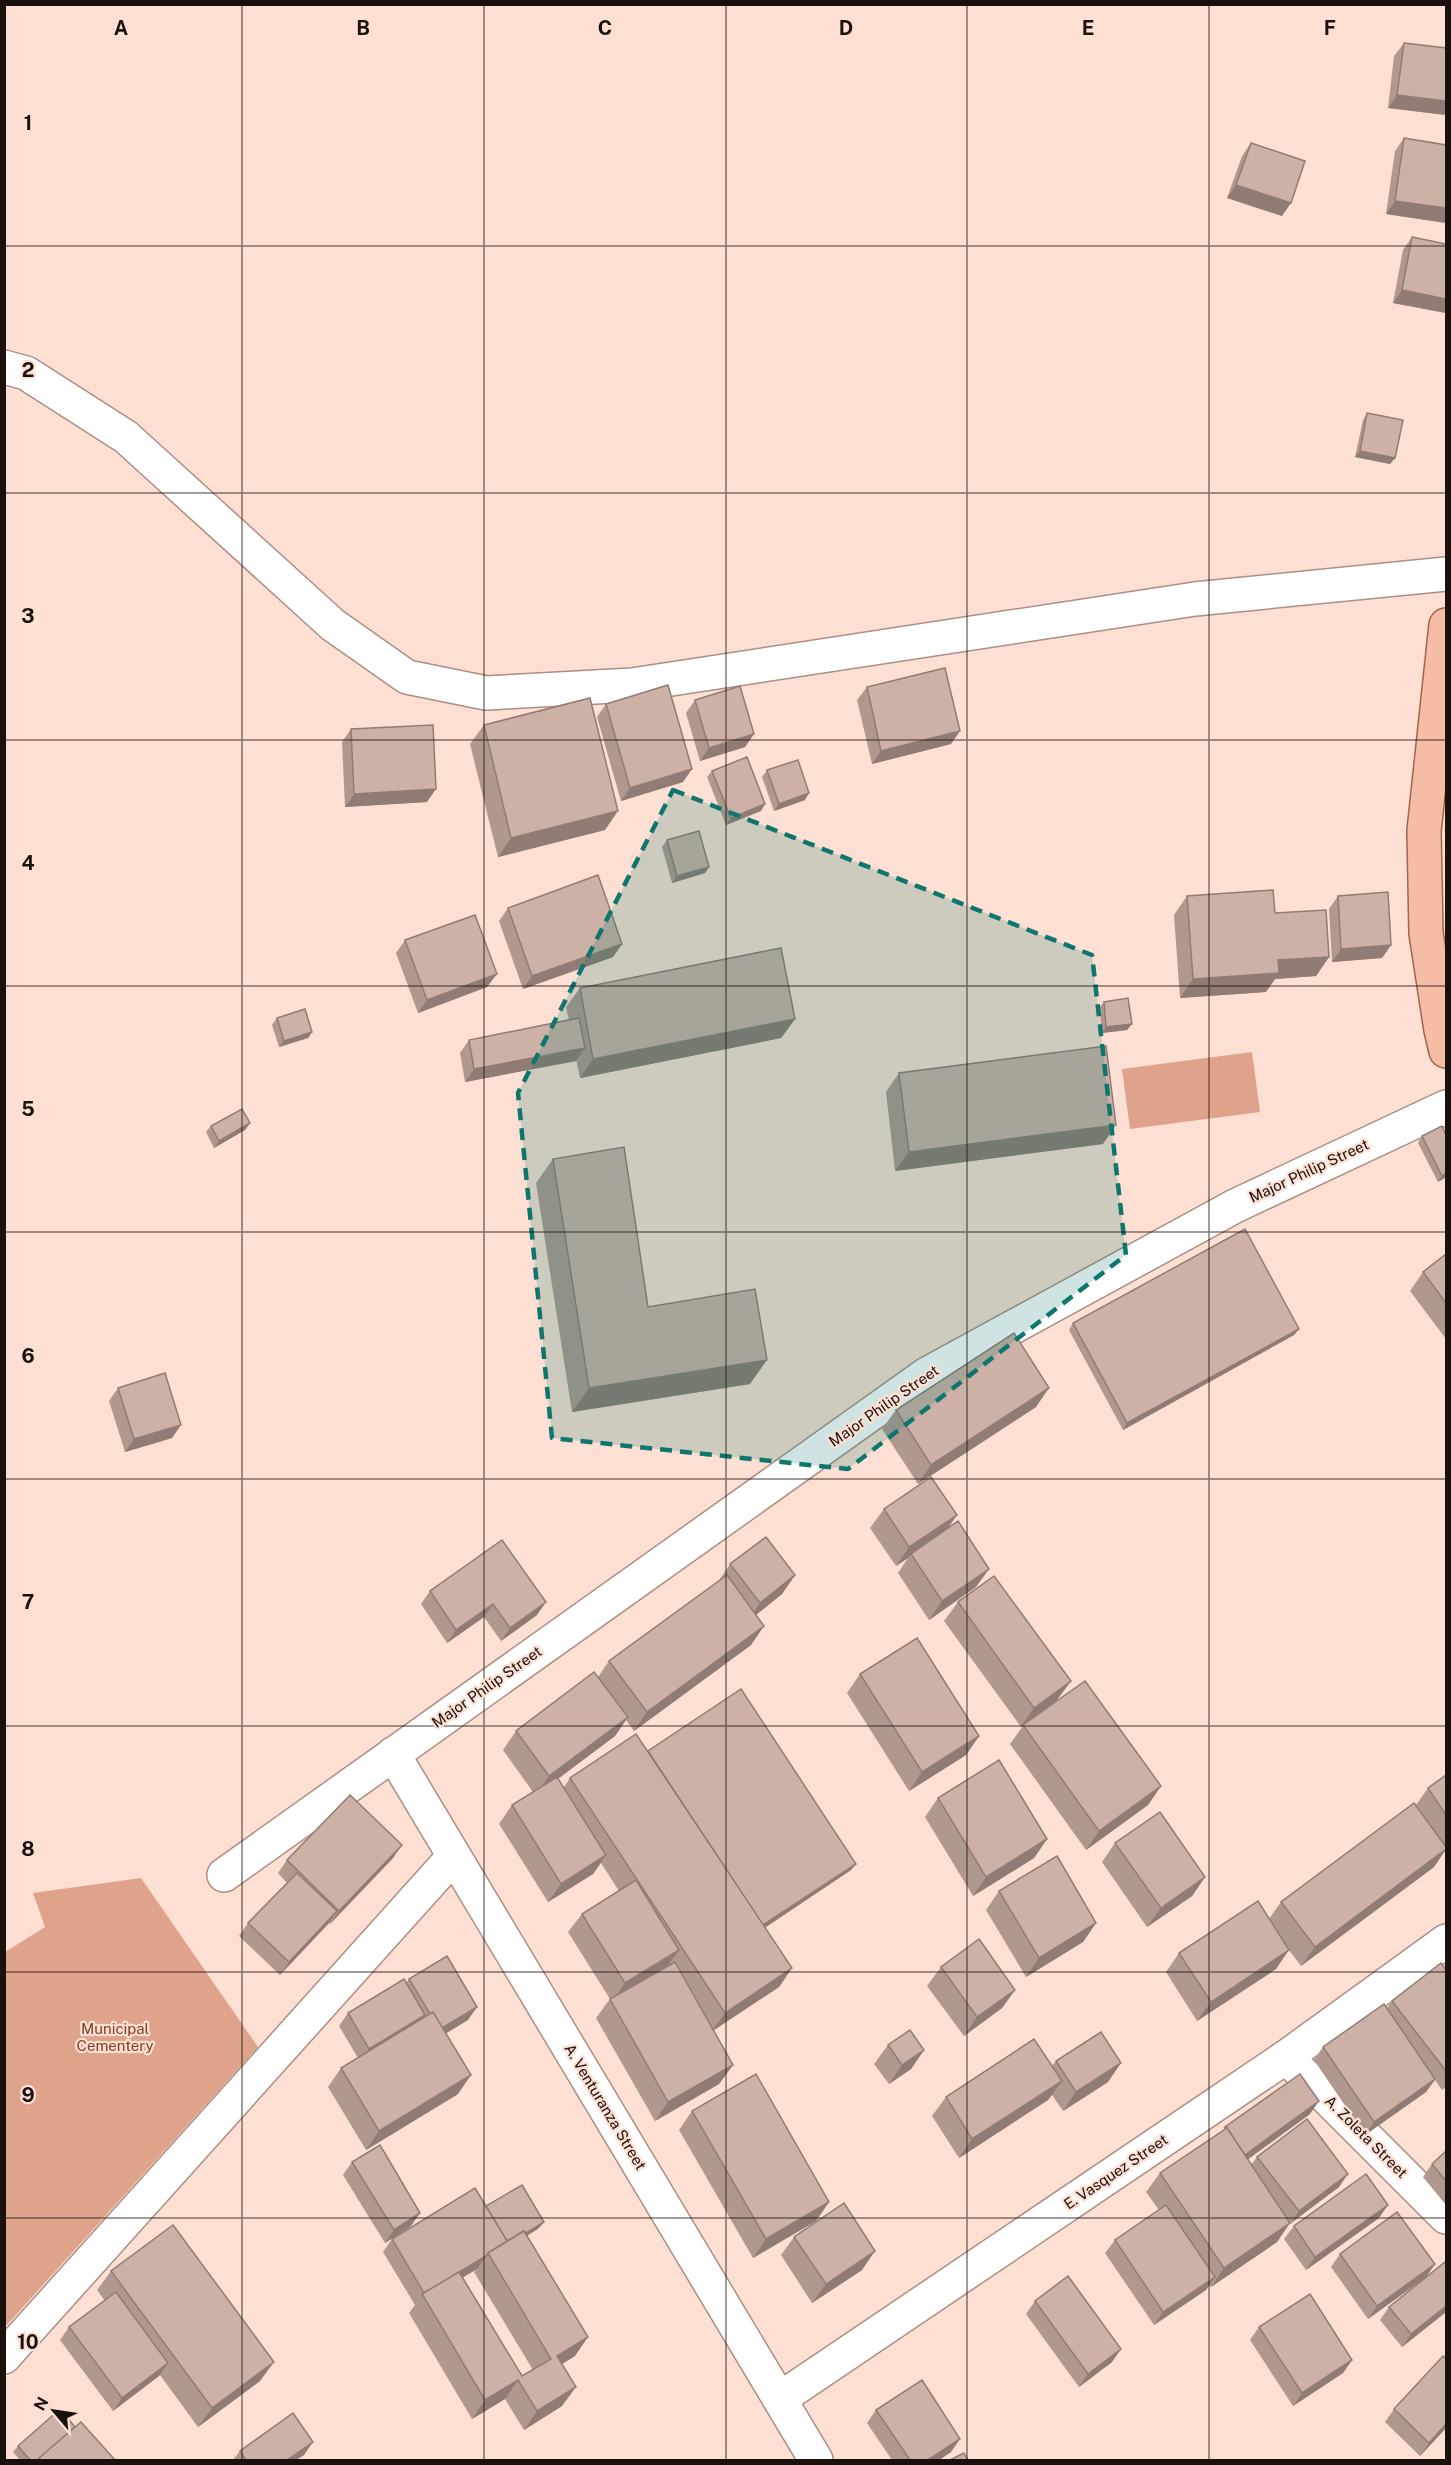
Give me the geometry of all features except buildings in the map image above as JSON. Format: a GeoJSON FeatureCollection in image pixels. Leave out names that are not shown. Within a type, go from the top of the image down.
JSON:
{"type":"FeatureCollection","features":[{"type":"Feature","properties":{"kind":"main road"},"geometry":{"type":"LineString","coordinates":[[1446,625],[1424,831],[1426,933],[1446,1051]]}},
{"type":"Feature","properties":{"kind":"street"},"geometry":{"type":"LineString","coordinates":[[4,367],[26,373],[126,437],[333,625],[407,677],[486,693],[632,685],[1195,599],[1446,574]]}},
{"type":"Feature","properties":{"kind":"street","name":"Major Philip Street"},"geometry":{"type":"LineString","coordinates":[[224,1875],[927,1374],[1235,1206],[1446,1107]]}},
{"type":"Feature","properties":{"kind":"street","name":"A. Venturanza Street"},"geometry":{"type":"LineString","coordinates":[[393,1754],[781,2398],[816,2460]]}},
{"type":"Feature","properties":{"kind":"street"},"geometry":{"type":"LineString","coordinates":[[4,2357],[454,1856]]}},
{"type":"Feature","properties":{"kind":"street","name":"E. Vasquez Street"},"geometry":{"type":"LineString","coordinates":[[781,2398],[1286,2057],[1446,1941]]}},
{"type":"Feature","properties":{"kind":"street","name":"A. Zoleta Street"},"geometry":{"type":"LineString","coordinates":[[1286,2057],[1446,2217]]}},
{"type":"Feature","properties":{"kind":"highlighted area"},"geometry":{"type":"Polygon","coordinates":[[[673,790],[1092,955],[1126,1255],[848,1469],[552,1438],[518,1093],[673,790]]]}},
{"type":"Feature","properties":{"kind":"green space"},"geometry":{"type":"Polygon","coordinates":[[[1252,1052],[1260,1112],[1130,1129],[1122,1069],[1252,1052]]]}},
{"type":"Feature","properties":{"kind":"green space","name":"Municipal Cementery"},"geometry":{"type":"Polygon","coordinates":[[[141,1878],[258,2047],[5,2327],[5,1952],[45,1927],[33,1893],[141,1878]]]}}]}
